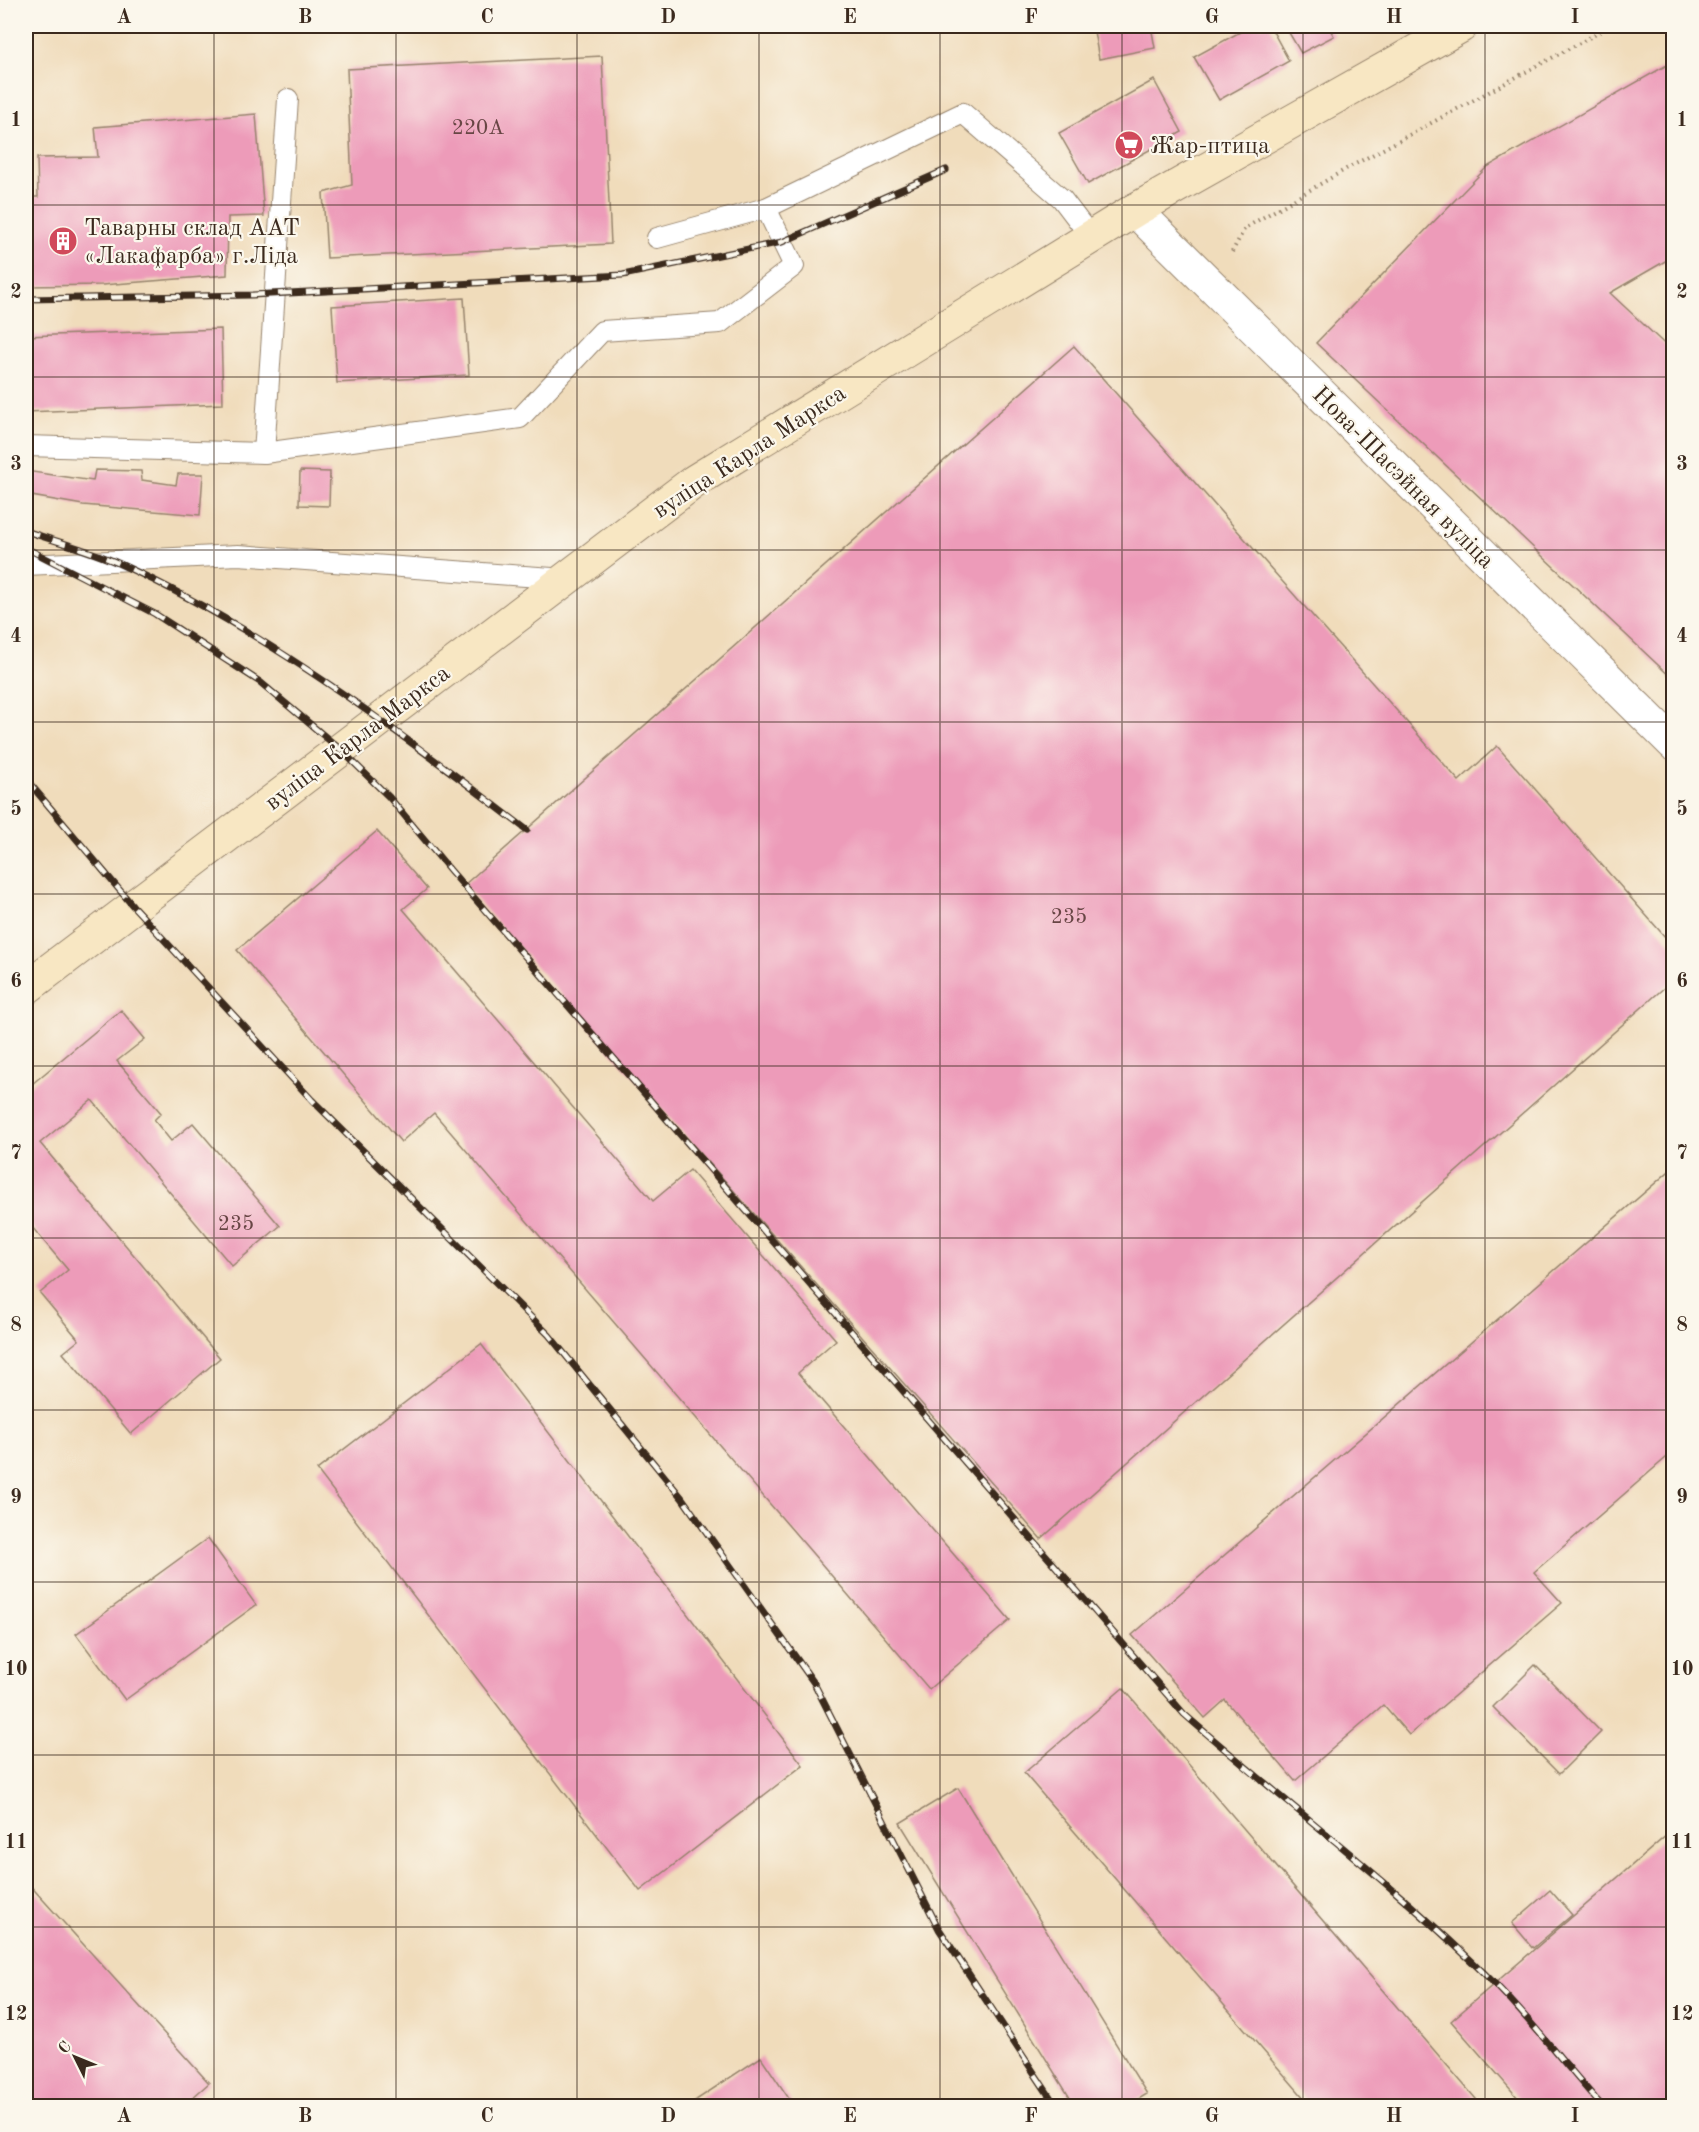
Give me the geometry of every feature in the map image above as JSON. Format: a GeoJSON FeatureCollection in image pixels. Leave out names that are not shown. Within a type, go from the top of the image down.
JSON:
{"type":"FeatureCollection","features":[{"type":"Feature","properties":{"kind":"main road","name":"вуліца Карла Маркса"},"geometry":{"type":"LineString","coordinates":[[26,988],[695,480],[1135,210],[1461,26]]}},
{"type":"Feature","properties":{"kind":"street","name":"Нова-Шасэйная вуліца"},"geometry":{"type":"LineString","coordinates":[[1135,210],[1674,744]]}},
{"type":"Feature","properties":{"kind":"lane"},"geometry":{"type":"LineString","coordinates":[[264,453],[288,99]]}},
{"type":"Feature","properties":{"kind":"lane"},"geometry":{"type":"LineString","coordinates":[[657,238],[766,208],[963,113],[1062,199],[1091,237]]}},
{"type":"Feature","properties":{"kind":"lane"},"geometry":{"type":"LineString","coordinates":[[26,446],[264,453],[520,418],[602,331],[720,323],[794,266],[766,208]]}},
{"type":"Feature","properties":{"kind":"lane"},"geometry":{"type":"LineString","coordinates":[[26,565],[238,555],[566,579]]}},
{"type":"Feature","properties":{"kind":"path"},"geometry":{"type":"LineString","coordinates":[[1232,258],[1232,248],[1245,228],[1346,169],[1611,26]]}},
{"type":"Feature","properties":{"kind":"building"},"geometry":{"type":"Polygon","coordinates":[[[1093,26],[1151,26],[1155,48],[1099,59],[1093,26]]]}},
{"type":"Feature","properties":{"kind":"building"},"geometry":{"type":"Polygon","coordinates":[[[1251,26],[1270,26],[1289,61],[1219,100],[1194,57],[1251,26]]]}},
{"type":"Feature","properties":{"kind":"building"},"geometry":{"type":"Polygon","coordinates":[[[1285,26],[1328,26],[1334,36],[1301,53],[1285,26]]]}},
{"type":"Feature","properties":{"kind":"building"},"geometry":{"type":"Polygon","coordinates":[[[602,56],[611,244],[327,258],[323,193],[352,185],[347,69],[602,56]]]}},
{"type":"Feature","properties":{"kind":"building"},"geometry":{"type":"Polygon","coordinates":[[[1674,61],[1674,256],[1610,293],[1674,353],[1674,680],[1316,343],[1487,167],[1674,61]]]}},
{"type":"Feature","properties":{"kind":"building"},"geometry":{"type":"Polygon","coordinates":[[[1154,80],[1182,132],[1088,184],[1059,133],[1154,80]]]}},
{"type":"Feature","properties":{"kind":"building"},"geometry":{"type":"Polygon","coordinates":[[[256,114],[264,216],[228,217],[227,275],[102,285],[26,286],[26,197],[38,197],[37,158],[98,157],[95,127],[256,114]]]}},
{"type":"Feature","properties":{"kind":"building"},"geometry":{"type":"Polygon","coordinates":[[[464,298],[469,375],[337,383],[332,306],[464,298]]]}},
{"type":"Feature","properties":{"kind":"building"},"geometry":{"type":"Polygon","coordinates":[[[221,329],[223,404],[26,412],[26,336],[221,329]]]}},
{"type":"Feature","properties":{"kind":"building"},"geometry":{"type":"Polygon","coordinates":[[[1074,346],[1459,781],[1497,746],[1674,947],[1674,979],[1041,1539],[464,885],[1074,346]]]}},
{"type":"Feature","properties":{"kind":"building"},"geometry":{"type":"Polygon","coordinates":[[[95,470],[141,471],[142,480],[176,485],[178,474],[203,474],[200,515],[83,505],[26,495],[26,471],[93,481],[95,470]]]}},
{"type":"Feature","properties":{"kind":"building"},"geometry":{"type":"Polygon","coordinates":[[[300,471],[330,472],[329,506],[299,505],[300,471]]]}},
{"type":"Feature","properties":{"kind":"building"},"geometry":{"type":"Polygon","coordinates":[[[377,831],[427,889],[403,909],[653,1201],[690,1170],[836,1340],[798,1373],[1010,1620],[929,1689],[434,1113],[401,1142],[237,950],[377,831]]]}},
{"type":"Feature","properties":{"kind":"building"},"geometry":{"type":"Polygon","coordinates":[[[121,1010],[145,1039],[117,1061],[161,1113],[154,1120],[171,1141],[193,1123],[280,1226],[232,1266],[92,1100],[40,1143],[220,1358],[131,1434],[63,1353],[79,1340],[40,1293],[68,1270],[26,1220],[26,1089],[121,1010]]]}},
{"type":"Feature","properties":{"kind":"building"},"geometry":{"type":"Polygon","coordinates":[[[1674,1167],[1674,1451],[1534,1572],[1562,1603],[1409,1735],[1383,1705],[1295,1781],[1225,1700],[1205,1718],[1132,1635],[1674,1167]]]}},
{"type":"Feature","properties":{"kind":"building"},"geometry":{"type":"Polygon","coordinates":[[[481,1344],[803,1765],[640,1891],[317,1470],[481,1344]]]}},
{"type":"Feature","properties":{"kind":"building"},"geometry":{"type":"Polygon","coordinates":[[[208,1538],[256,1605],[125,1700],[76,1634],[208,1538]]]}},
{"type":"Feature","properties":{"kind":"building"},"geometry":{"type":"Polygon","coordinates":[[[1535,1665],[1601,1732],[1559,1774],[1493,1707],[1535,1665]]]}},
{"type":"Feature","properties":{"kind":"building"},"geometry":{"type":"Polygon","coordinates":[[[1123,1688],[1482,2106],[1311,2106],[1024,1773],[1123,1688]]]}},
{"type":"Feature","properties":{"kind":"building"},"geometry":{"type":"Polygon","coordinates":[[[958,1788],[1147,2094],[1127,2106],[1075,2106],[900,1823],[958,1788]]]}},
{"type":"Feature","properties":{"kind":"building"},"geometry":{"type":"Polygon","coordinates":[[[1674,1829],[1674,2106],[1525,2106],[1451,2021],[1674,1829]]]}},
{"type":"Feature","properties":{"kind":"building"},"geometry":{"type":"Polygon","coordinates":[[[26,1881],[209,2083],[183,2106],[26,2106],[26,1881]]]}},
{"type":"Feature","properties":{"kind":"building"},"geometry":{"type":"Polygon","coordinates":[[[1550,1890],[1572,1915],[1533,1948],[1512,1923],[1550,1890]]]}},
{"type":"Feature","properties":{"kind":"building"},"geometry":{"type":"Polygon","coordinates":[[[761,2057],[794,2106],[687,2106],[761,2057]]]}},
{"type":"Feature","properties":{"kind":"railway"},"geometry":{"type":"LineString","coordinates":[[26,299],[252,295],[623,275],[782,242],[946,170]]}},
{"type":"Feature","properties":{"kind":"railway"},"geometry":{"type":"LineString","coordinates":[[26,531],[109,559],[228,620],[331,685],[381,720],[527,830]]}},
{"type":"Feature","properties":{"kind":"railway"},"geometry":{"type":"LineString","coordinates":[[26,548],[155,614],[260,682],[341,750],[389,797],[1184,1714],[1457,1947],[1522,2013],[1602,2106]]}},
{"type":"Feature","properties":{"kind":"railway"},"geometry":{"type":"LineString","coordinates":[[26,779],[133,906],[312,1100],[549,1335],[682,1498],[814,1683],[939,1929],[1056,2106]]}},
{"type":"Feature","properties":{"kind":"place","name":"Жар-птица"},"geometry":{"type":"Point","coordinates":[1129,145]}},
{"type":"Feature","properties":{"kind":"place","name":"Таварны склад ААТ «Лакафарба» г.Ліда"},"geometry":{"type":"Point","coordinates":[63,241]}}]}
